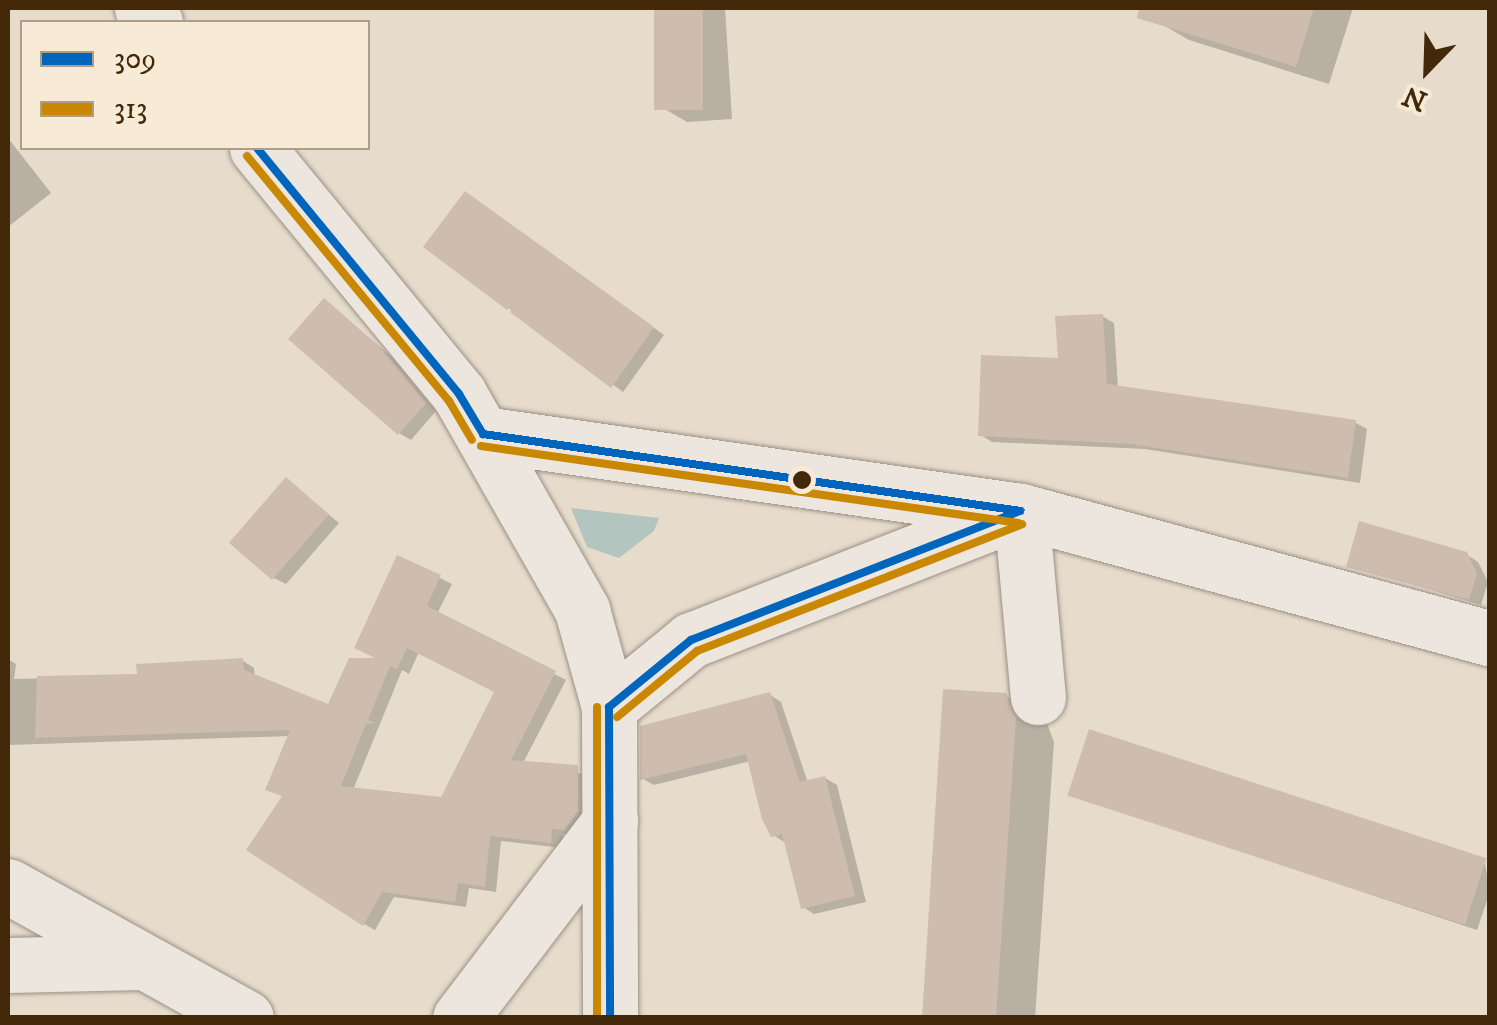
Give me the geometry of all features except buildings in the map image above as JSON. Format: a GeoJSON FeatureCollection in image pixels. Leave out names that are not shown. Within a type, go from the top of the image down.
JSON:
{"type":"FeatureCollection","features":[{"type":"Feature","properties":{"kind":"street"},"geometry":{"type":"LineString","coordinates":[[259,150],[459,394],[582,610],[609,707],[610,1018]]}},
{"type":"Feature","properties":{"kind":"street"},"geometry":{"type":"LineString","coordinates":[[482,434],[1021,511],[1490,638]]}},
{"type":"Feature","properties":{"kind":"street"},"geometry":{"type":"LineString","coordinates":[[1021,511],[1038,698]]}},
{"type":"Feature","properties":{"kind":"street"},"geometry":{"type":"LineString","coordinates":[[609,707],[691,640],[1021,511]]}},
{"type":"Feature","properties":{"kind":"street"},"geometry":{"type":"LineString","coordinates":[[460,1018],[610,820]]}},
{"type":"Feature","properties":{"kind":"street"},"geometry":{"type":"LineString","coordinates":[[8,886],[246,1018]]}},
{"type":"Feature","properties":{"kind":"street"},"geometry":{"type":"LineString","coordinates":[[8,965],[145,962]]}},
{"type":"Feature","properties":{"kind":"shaded area"},"geometry":{"type":"Polygon","coordinates":[[[571,508],[659,518],[654,531],[619,558],[587,547],[571,508]]]}},
{"type":"Feature","properties":{"kind":"transit line","name":"309"},"geometry":{"type":"LineString","coordinates":[[259,150],[459,394],[483,434]]}},
{"type":"Feature","properties":{"kind":"transit line","name":"313"},"geometry":{"type":"LineString","coordinates":[[247,156],[449,401],[472,440]]}},
{"type":"Feature","properties":{"kind":"transit line","name":"309"},"geometry":{"type":"LineString","coordinates":[[483,434],[1021,511]]}},
{"type":"Feature","properties":{"kind":"transit line","name":"313"},"geometry":{"type":"LineString","coordinates":[[481,446],[1019,523]]}},
{"type":"Feature","properties":{"kind":"transit line","name":"309"},"geometry":{"type":"LineString","coordinates":[[609,707],[691,640],[1017,512]]}},
{"type":"Feature","properties":{"kind":"transit line","name":"313"},"geometry":{"type":"LineString","coordinates":[[617,717],[697,651],[1022,524]]}},
{"type":"Feature","properties":{"kind":"transit line","name":"313"},"geometry":{"type":"LineString","coordinates":[[597,707],[597,1018]]}},
{"type":"Feature","properties":{"kind":"transit line","name":"309"},"geometry":{"type":"LineString","coordinates":[[609,707],[610,1018]]}}]}
